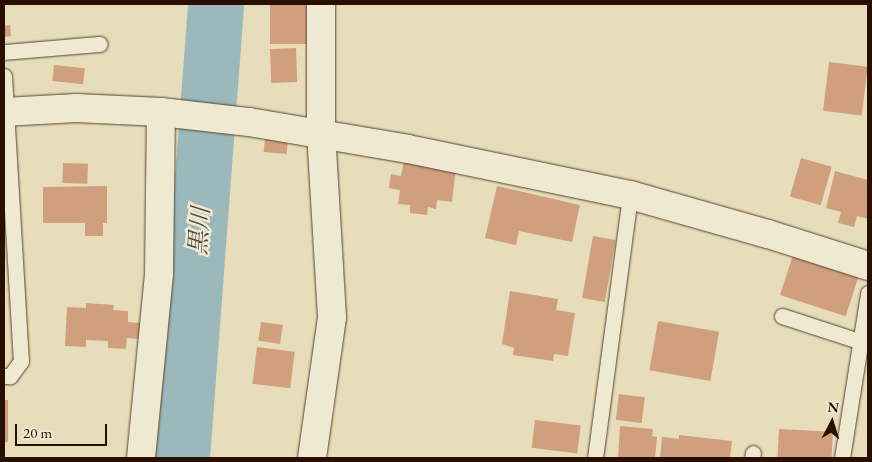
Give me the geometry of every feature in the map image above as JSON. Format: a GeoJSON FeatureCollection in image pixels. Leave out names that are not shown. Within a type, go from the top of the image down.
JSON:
{"type":"FeatureCollection","features":[{"type":"Feature","properties":{"kind":"street"},"geometry":{"type":"LineString","coordinates":[[312,458],[332,316],[321,134],[322,4]]}},
{"type":"Feature","properties":{"kind":"street"},"geometry":{"type":"LineString","coordinates":[[6,112],[76,108],[161,112],[250,122],[321,134],[630,194],[768,234],[868,266]]}},
{"type":"Feature","properties":{"kind":"street"},"geometry":{"type":"LineString","coordinates":[[141,458],[159,274],[161,112]]}},
{"type":"Feature","properties":{"kind":"lane"},"geometry":{"type":"LineString","coordinates":[[4,52],[100,44]]}},
{"type":"Feature","properties":{"kind":"lane"},"geometry":{"type":"LineString","coordinates":[[4,76],[21,361],[10,376],[4,376]]}},
{"type":"Feature","properties":{"kind":"lane"},"geometry":{"type":"LineString","coordinates":[[595,458],[630,194]]}},
{"type":"Feature","properties":{"kind":"lane"},"geometry":{"type":"LineString","coordinates":[[842,458],[864,343],[868,293]]}},
{"type":"Feature","properties":{"kind":"lane"},"geometry":{"type":"LineString","coordinates":[[782,316],[864,343]]}},
{"type":"Feature","properties":{"kind":"building"},"geometry":{"type":"Polygon","coordinates":[[[270,4],[309,4],[309,44],[270,44],[270,4]]]}},
{"type":"Feature","properties":{"kind":"building"},"geometry":{"type":"Polygon","coordinates":[[[10,25],[11,36],[4,37],[4,26],[10,25]]]}},
{"type":"Feature","properties":{"kind":"building"},"geometry":{"type":"Polygon","coordinates":[[[296,48],[297,82],[271,83],[270,49],[296,48]]]}},
{"type":"Feature","properties":{"kind":"building"},"geometry":{"type":"Polygon","coordinates":[[[829,62],[868,67],[862,115],[823,111],[829,62]]]}},
{"type":"Feature","properties":{"kind":"building"},"geometry":{"type":"Polygon","coordinates":[[[54,65],[85,68],[83,84],[52,81],[54,65]]]}},
{"type":"Feature","properties":{"kind":"building"},"geometry":{"type":"Polygon","coordinates":[[[265,137],[288,139],[287,154],[264,152],[265,137]]]}},
{"type":"Feature","properties":{"kind":"building"},"geometry":{"type":"Polygon","coordinates":[[[801,158],[832,167],[821,205],[790,196],[801,158]]]}},
{"type":"Feature","properties":{"kind":"building"},"geometry":{"type":"Polygon","coordinates":[[[404,161],[456,168],[452,202],[437,200],[436,209],[428,207],[427,215],[410,213],[410,205],[398,204],[400,190],[389,188],[391,174],[401,176],[404,161]]]}},
{"type":"Feature","properties":{"kind":"building"},"geometry":{"type":"Polygon","coordinates":[[[63,163],[88,164],[87,184],[62,183],[63,163]]]}},
{"type":"Feature","properties":{"kind":"building"},"geometry":{"type":"Polygon","coordinates":[[[835,171],[868,180],[868,219],[857,216],[854,227],[838,223],[841,212],[826,208],[835,171]]]}},
{"type":"Feature","properties":{"kind":"building"},"geometry":{"type":"Polygon","coordinates":[[[107,186],[107,223],[103,223],[103,236],[85,236],[85,223],[43,223],[43,187],[107,186]]]}},
{"type":"Feature","properties":{"kind":"building"},"geometry":{"type":"Polygon","coordinates":[[[497,186],[580,205],[572,242],[519,231],[516,245],[485,238],[497,186]]]}},
{"type":"Feature","properties":{"kind":"building"},"geometry":{"type":"Polygon","coordinates":[[[593,236],[616,240],[605,302],[582,298],[593,236]]]}},
{"type":"Feature","properties":{"kind":"building"},"geometry":{"type":"Polygon","coordinates":[[[793,255],[859,276],[846,316],[780,295],[793,255]]]}},
{"type":"Feature","properties":{"kind":"building"},"geometry":{"type":"Polygon","coordinates":[[[510,291],[558,299],[556,310],[575,313],[568,356],[554,354],[553,361],[513,355],[514,348],[502,344],[510,291]]]}},
{"type":"Feature","properties":{"kind":"building"},"geometry":{"type":"Polygon","coordinates":[[[86,303],[114,305],[113,310],[128,311],[128,322],[141,323],[140,339],[127,338],[126,349],[108,348],[108,341],[86,340],[86,347],[65,346],[67,307],[86,308],[86,303]]]}},
{"type":"Feature","properties":{"kind":"building"},"geometry":{"type":"Polygon","coordinates":[[[658,321],[719,332],[710,381],[649,370],[658,321]]]}},
{"type":"Feature","properties":{"kind":"building"},"geometry":{"type":"Polygon","coordinates":[[[261,322],[283,325],[280,344],[258,341],[261,322]]]}},
{"type":"Feature","properties":{"kind":"building"},"geometry":{"type":"Polygon","coordinates":[[[257,347],[295,352],[290,388],[252,384],[257,347]]]}},
{"type":"Feature","properties":{"kind":"building"},"geometry":{"type":"Polygon","coordinates":[[[619,394],[645,397],[642,423],[616,420],[619,394]]]}},
{"type":"Feature","properties":{"kind":"building"},"geometry":{"type":"Polygon","coordinates":[[[4,400],[8,400],[8,442],[4,442],[4,400]]]}},
{"type":"Feature","properties":{"kind":"building"},"geometry":{"type":"Polygon","coordinates":[[[535,420],[581,426],[577,453],[532,448],[535,420]]]}},
{"type":"Feature","properties":{"kind":"building"},"geometry":{"type":"Polygon","coordinates":[[[620,426],[653,429],[652,436],[657,437],[655,458],[618,458],[620,426]]]}},
{"type":"Feature","properties":{"kind":"building"},"geometry":{"type":"Polygon","coordinates":[[[779,429],[833,432],[832,458],[777,458],[779,429]]]}},
{"type":"Feature","properties":{"kind":"building"},"geometry":{"type":"Polygon","coordinates":[[[679,435],[732,441],[730,458],[660,458],[662,437],[679,439],[679,435]]]}},
{"type":"Feature","properties":{"kind":"waterway","name":"黒川"},"geometry":{"type":"LineString","coordinates":[[182,458],[216,4]]}}]}
